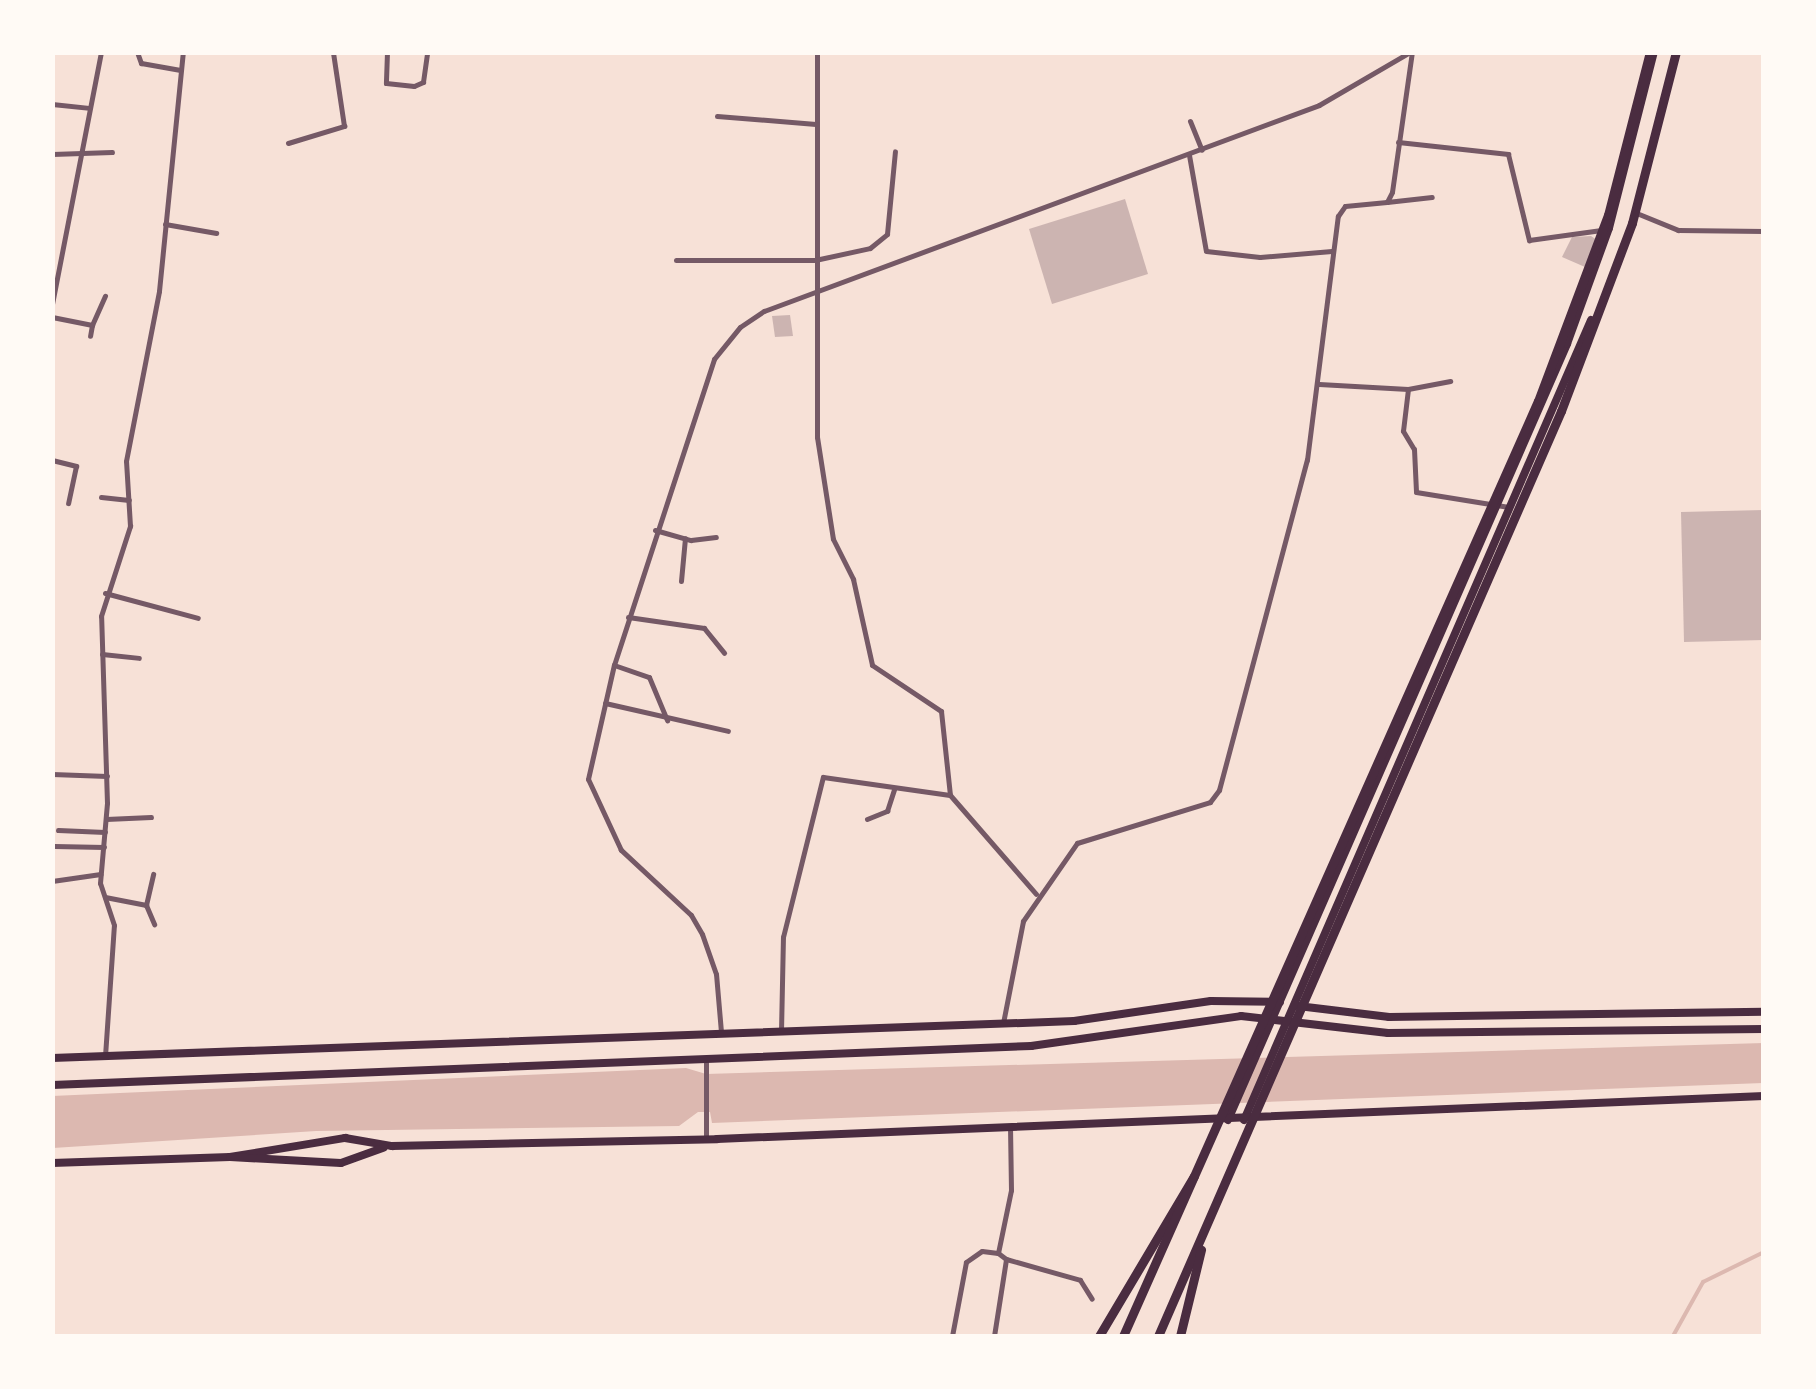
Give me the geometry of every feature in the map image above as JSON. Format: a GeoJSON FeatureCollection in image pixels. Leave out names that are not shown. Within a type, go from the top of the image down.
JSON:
{"type":"FeatureCollection","features":[{"type":"Feature","properties":{"kind":"highway"},"geometry":{"type":"LineString","coordinates":[[1123,1336],[1210,1150],[1538,401],[1608,215],[1652,52]]}},
{"type":"Feature","properties":{"kind":"highway"},"geometry":{"type":"LineString","coordinates":[[1158,1336],[1561,411],[1632,223],[1674,52]]}},
{"type":"Feature","properties":{"kind":"highway"},"geometry":{"type":"LineString","coordinates":[[1098,1336],[1139,1260],[1210,1150]]}},
{"type":"Feature","properties":{"kind":"highway"},"geometry":{"type":"LineString","coordinates":[[1180,1336],[1205,1233]]}},
{"type":"Feature","properties":{"kind":"main road"},"geometry":{"type":"LineString","coordinates":[[1228,1120],[1585,298],[1609,228],[1652,52]]}},
{"type":"Feature","properties":{"kind":"main road"},"geometry":{"type":"LineString","coordinates":[[1244,1120],[1598,303],[1632,211],[1674,52]]}},
{"type":"Feature","properties":{"kind":"main road"},"geometry":{"type":"LineString","coordinates":[[1585,298],[1598,303]]}},
{"type":"Feature","properties":{"kind":"main road"},"geometry":{"type":"LineString","coordinates":[[52,1058],[1003,1023],[1101,1018],[1211,1001],[1280,1002]]}},
{"type":"Feature","properties":{"kind":"main road"},"geometry":{"type":"LineString","coordinates":[[1294,1005],[1359,1017],[1764,1012]]}},
{"type":"Feature","properties":{"kind":"main road"},"geometry":{"type":"LineString","coordinates":[[1642,1013],[1642,1032]]}},
{"type":"Feature","properties":{"kind":"main road"},"geometry":{"type":"LineString","coordinates":[[52,1086],[1031,1046],[1223,1016],[1406,1033],[1764,1029]]}},
{"type":"Feature","properties":{"kind":"main road"},"geometry":{"type":"LineString","coordinates":[[1101,1018],[1104,1036]]}},
{"type":"Feature","properties":{"kind":"main road"},"geometry":{"type":"LineString","coordinates":[[230,1157],[322,1139],[392,1146],[706,1140],[1764,1096]]}},
{"type":"Feature","properties":{"kind":"main road"},"geometry":{"type":"LineString","coordinates":[[52,1163],[230,1157],[340,1163],[392,1146]]}},
{"type":"Feature","properties":{"kind":"street"},"geometry":{"type":"LineString","coordinates":[[52,304],[101,52]]}},
{"type":"Feature","properties":{"kind":"street"},"geometry":{"type":"LineString","coordinates":[[137,52],[141,63],[180,70]]}},
{"type":"Feature","properties":{"kind":"street"},"geometry":{"type":"LineString","coordinates":[[105,1057],[114,925],[101,874],[106,820],[104,593],[124,552],[130,500],[126,461],[159,292],[183,52]]}},
{"type":"Feature","properties":{"kind":"street"},"geometry":{"type":"LineString","coordinates":[[214,52],[282,52]]}},
{"type":"Feature","properties":{"kind":"street"},"geometry":{"type":"LineString","coordinates":[[288,143],[344,126],[334,52]]}},
{"type":"Feature","properties":{"kind":"street"},"geometry":{"type":"LineString","coordinates":[[388,52],[386,83],[414,86],[423,82],[427,52]]}},
{"type":"Feature","properties":{"kind":"street"},"geometry":{"type":"LineString","coordinates":[[817,52],[814,260],[819,290],[818,437],[832,539],[853,579],[872,666],[934,703],[946,720],[950,794],[1036,895]]}},
{"type":"Feature","properties":{"kind":"street"},"geometry":{"type":"LineString","coordinates":[[1387,202],[1411,52]]}},
{"type":"Feature","properties":{"kind":"street"},"geometry":{"type":"LineString","coordinates":[[722,1035],[716,974],[702,934],[692,915],[621,850],[592,799],[590,749],[655,530],[714,359],[749,320],[819,290],[1319,106],[1411,52]]}},
{"type":"Feature","properties":{"kind":"street"},"geometry":{"type":"LineString","coordinates":[[52,104],[90,108]]}},
{"type":"Feature","properties":{"kind":"street"},"geometry":{"type":"LineString","coordinates":[[718,116],[816,124]]}},
{"type":"Feature","properties":{"kind":"street"},"geometry":{"type":"LineString","coordinates":[[1190,121],[1202,150]]}},
{"type":"Feature","properties":{"kind":"street"},"geometry":{"type":"LineString","coordinates":[[1397,142],[1508,154],[1529,240],[1609,228]]}},
{"type":"Feature","properties":{"kind":"street"},"geometry":{"type":"LineString","coordinates":[[676,260],[814,260],[882,242],[896,151]]}},
{"type":"Feature","properties":{"kind":"street"},"geometry":{"type":"LineString","coordinates":[[52,154],[112,152]]}},
{"type":"Feature","properties":{"kind":"street"},"geometry":{"type":"LineString","coordinates":[[1189,155],[1206,251],[1260,257],[1332,251]]}},
{"type":"Feature","properties":{"kind":"street"},"geometry":{"type":"LineString","coordinates":[[1003,1023],[1017,943],[1036,895],[1087,837],[1210,802],[1219,790],[1286,554],[1319,384],[1332,251],[1345,206],[1432,196]]}},
{"type":"Feature","properties":{"kind":"street"},"geometry":{"type":"LineString","coordinates":[[1632,211],[1678,230],[1764,230]]}},
{"type":"Feature","properties":{"kind":"street"},"geometry":{"type":"LineString","coordinates":[[165,224],[216,233]]}},
{"type":"Feature","properties":{"kind":"street"},"geometry":{"type":"LineString","coordinates":[[90,336],[105,296]]}},
{"type":"Feature","properties":{"kind":"street"},"geometry":{"type":"LineString","coordinates":[[52,317],[92,325]]}},
{"type":"Feature","properties":{"kind":"street"},"geometry":{"type":"LineString","coordinates":[[1319,384],[1408,389],[1450,380]]}},
{"type":"Feature","properties":{"kind":"street"},"geometry":{"type":"LineString","coordinates":[[1408,389],[1403,431],[1414,449],[1416,492],[1512,508]]}},
{"type":"Feature","properties":{"kind":"street"},"geometry":{"type":"LineString","coordinates":[[52,460],[76,466],[68,503]]}},
{"type":"Feature","properties":{"kind":"street"},"geometry":{"type":"LineString","coordinates":[[100,497],[130,500]]}},
{"type":"Feature","properties":{"kind":"street"},"geometry":{"type":"LineString","coordinates":[[655,530],[686,538],[716,537]]}},
{"type":"Feature","properties":{"kind":"street"},"geometry":{"type":"LineString","coordinates":[[681,581],[686,538]]}},
{"type":"Feature","properties":{"kind":"street"},"geometry":{"type":"LineString","coordinates":[[104,593],[198,618]]}},
{"type":"Feature","properties":{"kind":"street"},"geometry":{"type":"LineString","coordinates":[[628,617],[704,628],[724,653]]}},
{"type":"Feature","properties":{"kind":"street"},"geometry":{"type":"LineString","coordinates":[[102,654],[138,658]]}},
{"type":"Feature","properties":{"kind":"street"},"geometry":{"type":"LineString","coordinates":[[614,665],[648,677],[667,720]]}},
{"type":"Feature","properties":{"kind":"street"},"geometry":{"type":"LineString","coordinates":[[604,702],[667,720],[728,731]]}},
{"type":"Feature","properties":{"kind":"street"},"geometry":{"type":"LineString","coordinates":[[52,774],[106,776]]}},
{"type":"Feature","properties":{"kind":"street"},"geometry":{"type":"LineString","coordinates":[[780,1031],[783,937],[821,780],[831,775],[894,789],[950,794]]}},
{"type":"Feature","properties":{"kind":"street"},"geometry":{"type":"LineString","coordinates":[[867,820],[889,809],[894,789]]}},
{"type":"Feature","properties":{"kind":"street"},"geometry":{"type":"LineString","coordinates":[[106,820],[150,817]]}},
{"type":"Feature","properties":{"kind":"street"},"geometry":{"type":"LineString","coordinates":[[58,830],[105,832]]}},
{"type":"Feature","properties":{"kind":"street"},"geometry":{"type":"LineString","coordinates":[[54,846],[104,847]]}},
{"type":"Feature","properties":{"kind":"street"},"geometry":{"type":"LineString","coordinates":[[52,880],[101,874]]}},
{"type":"Feature","properties":{"kind":"street"},"geometry":{"type":"LineString","coordinates":[[153,874],[146,905],[154,924]]}},
{"type":"Feature","properties":{"kind":"street"},"geometry":{"type":"LineString","coordinates":[[105,897],[146,905]]}},
{"type":"Feature","properties":{"kind":"street"},"geometry":{"type":"LineString","coordinates":[[706,1062],[706,1140]]}},
{"type":"Feature","properties":{"kind":"street"},"geometry":{"type":"LineString","coordinates":[[998,1253],[1011,1190],[1010,1126]]}},
{"type":"Feature","properties":{"kind":"street"},"geometry":{"type":"LineString","coordinates":[[952,1336],[966,1262],[982,1252],[998,1253],[1080,1280],[1092,1299]]}},
{"type":"Feature","properties":{"kind":"street"},"geometry":{"type":"LineString","coordinates":[[994,1336],[1006,1258]]}},
{"type":"Feature","properties":{"kind":"shaded area"},"geometry":{"type":"Polygon","coordinates":[[[1764,1043],[1763,1083],[712,1123],[710,1112],[698,1112],[679,1126],[316,1131],[53,1148],[52,1096],[686,1068],[706,1074],[1764,1043]]]}},
{"type":"Feature","properties":{"kind":"building"},"geometry":{"type":"Polygon","coordinates":[[[1125,199],[1148,274],[1052,304],[1029,229],[1125,199]]]}},
{"type":"Feature","properties":{"kind":"building"},"geometry":{"type":"Polygon","coordinates":[[[1591,236],[1597,240],[1585,267],[1562,257],[1572,237],[1591,236]]]}},
{"type":"Feature","properties":{"kind":"building"},"geometry":{"type":"Polygon","coordinates":[[[790,315],[793,336],[775,337],[772,316],[790,315]]]}},
{"type":"Feature","properties":{"kind":"building"},"geometry":{"type":"Polygon","coordinates":[[[1764,510],[1764,640],[1684,642],[1681,512],[1764,510]]]}},
{"type":"Feature","properties":{"kind":"waterway"},"geometry":{"type":"LineString","coordinates":[[1673,1336],[1703,1282],[1764,1252]]}}]}
